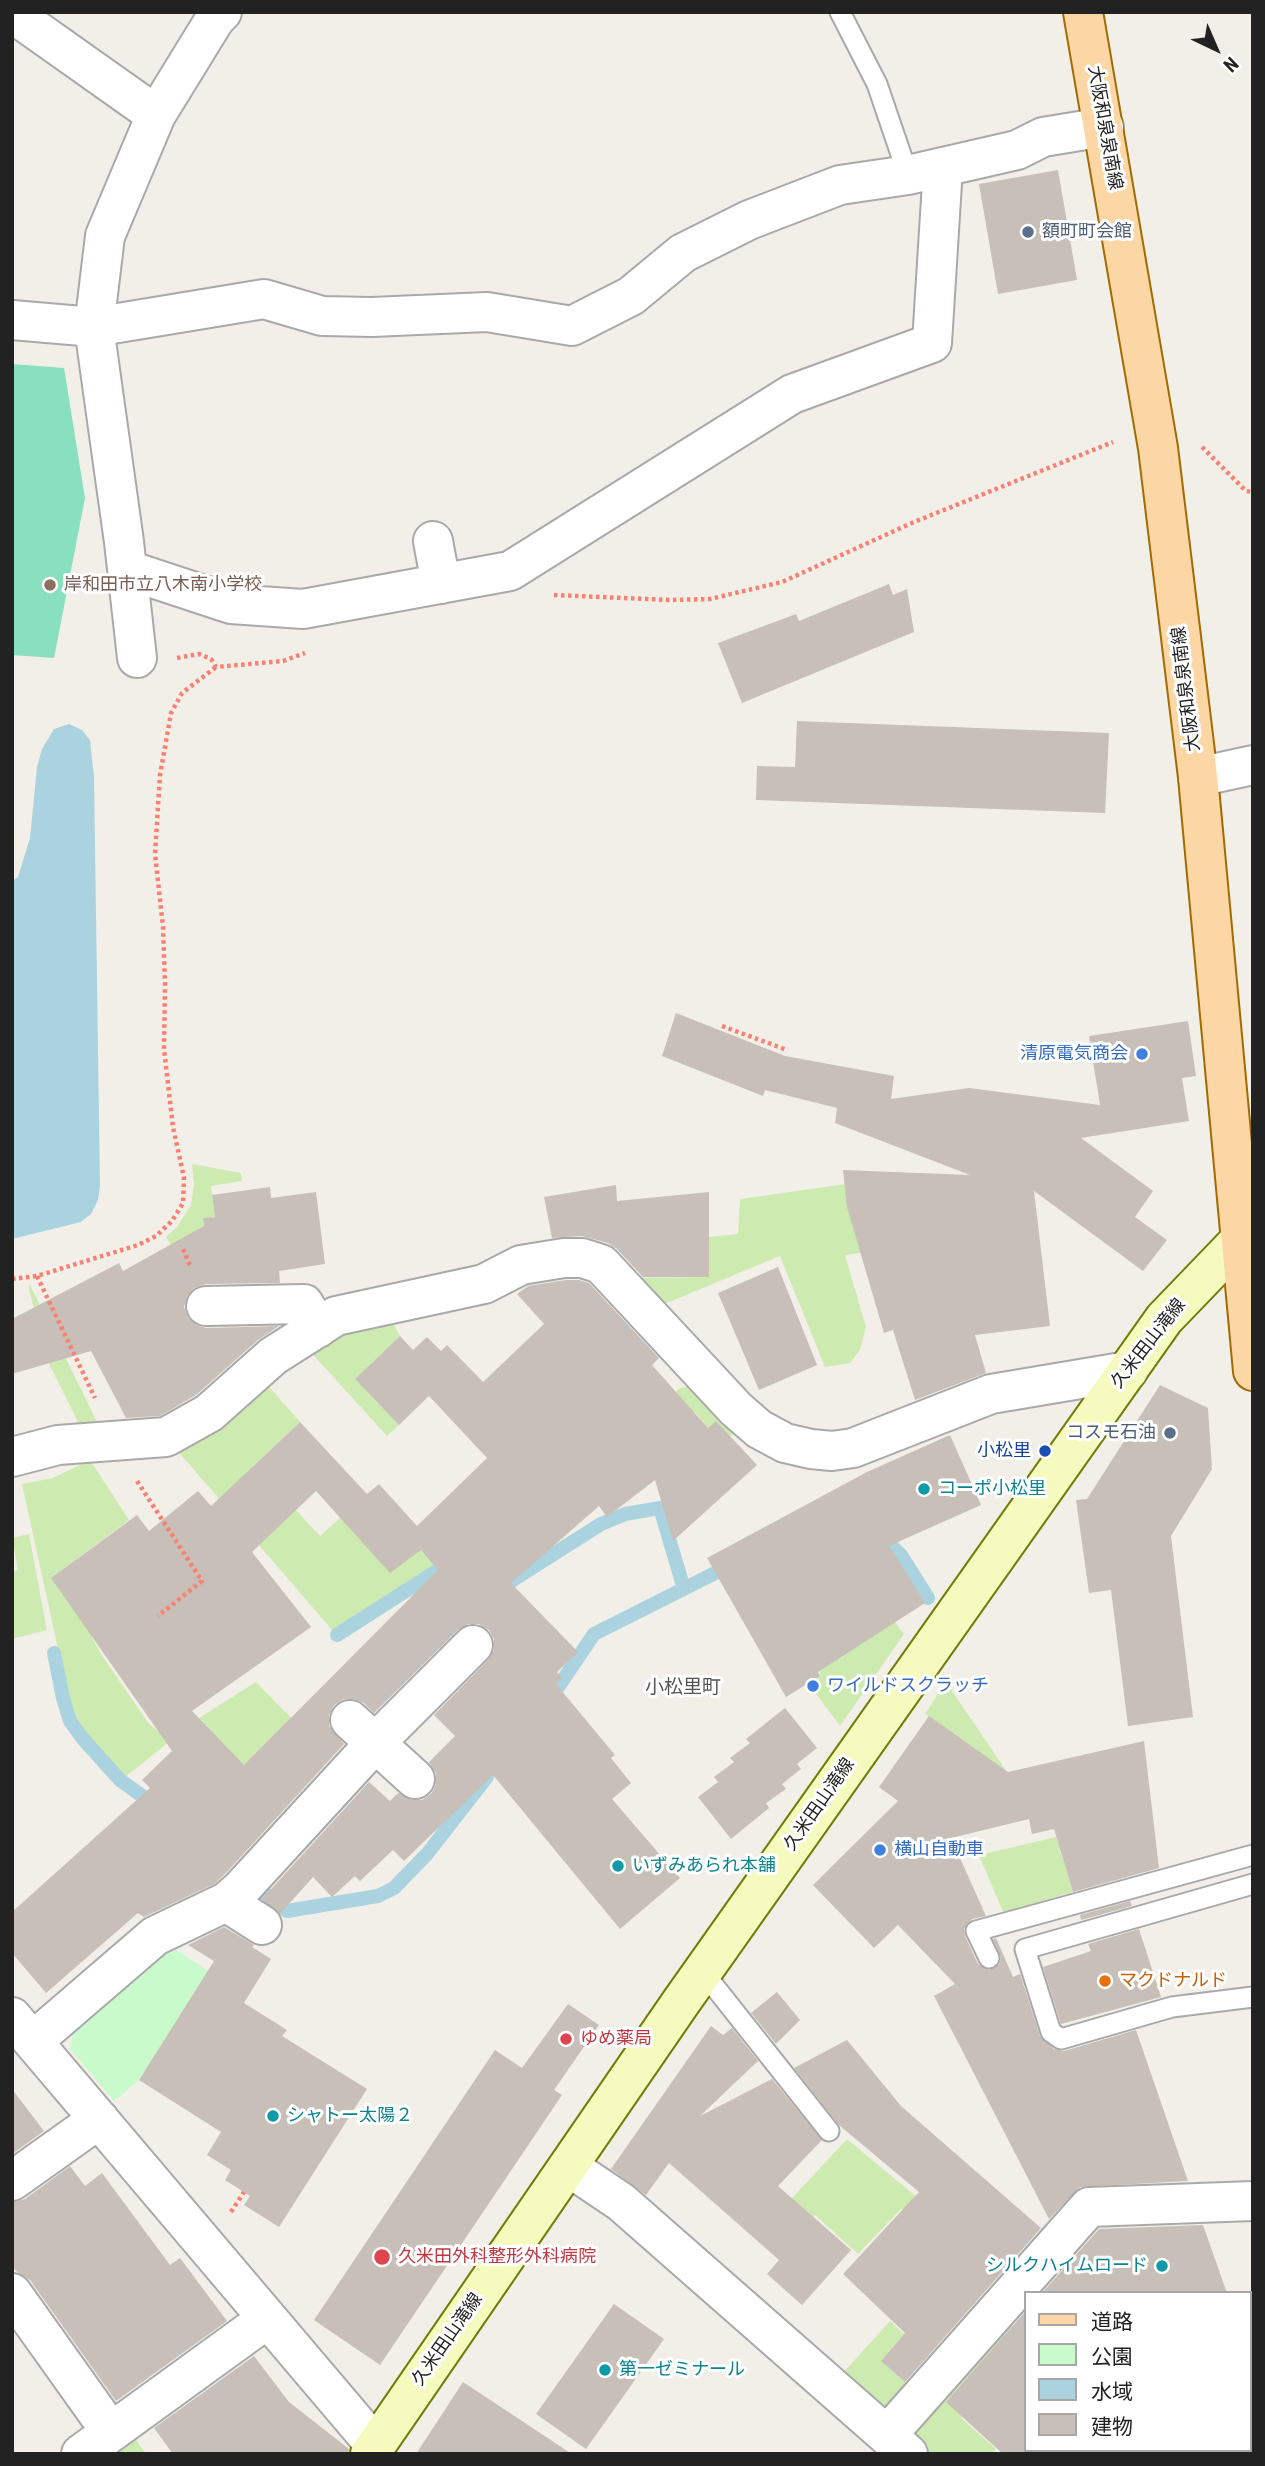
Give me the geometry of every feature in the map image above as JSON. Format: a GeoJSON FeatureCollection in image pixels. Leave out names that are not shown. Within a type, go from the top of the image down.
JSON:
{"type":"FeatureCollection","features":[{"type":"Feature","properties":{"kind":"main road","name":"大阪和泉泉南線"},"geometry":{"type":"LineString","coordinates":[[1083,12],[1158,448],[1198,777],[1246,1236],[1253,1371]]}},
{"type":"Feature","properties":{"kind":"street"},"geometry":{"type":"LineString","coordinates":[[137,658],[128,570],[94,327],[105,236],[156,115],[215,19],[222,12]]}},
{"type":"Feature","properties":{"kind":"street"},"geometry":{"type":"LineString","coordinates":[[12,13],[156,115]]}},
{"type":"Feature","properties":{"kind":"street"},"geometry":{"type":"LineString","coordinates":[[12,320],[94,327],[264,299],[322,316],[372,317],[487,312],[572,326],[631,296],[682,253],[749,220],[840,185],[925,171],[1017,150],[1043,137],[1104,127]]}},
{"type":"Feature","properties":{"kind":"street"},"geometry":{"type":"LineString","coordinates":[[128,570],[231,604],[303,610],[510,571],[792,394],[932,343],[925,171]]}},
{"type":"Feature","properties":{"kind":"street"},"geometry":{"type":"LineString","coordinates":[[432,541],[441,584]]}},
{"type":"Feature","properties":{"kind":"street"},"geometry":{"type":"LineString","coordinates":[[1198,777],[1253,765]]}},
{"type":"Feature","properties":{"kind":"street","name":"久米田山滝線"},"geometry":{"type":"LineString","coordinates":[[372,2449],[703,1972],[1164,1319],[1246,1236]]}},
{"type":"Feature","properties":{"kind":"street"},"geometry":{"type":"LineString","coordinates":[[12,1457],[58,1445],[166,1437],[209,1413],[273,1356],[336,1316],[484,1284],[521,1265],[564,1258],[592,1260],[601,1265],[736,1409],[759,1429],[785,1443],[811,1450],[853,1448],[991,1394],[1128,1371]]}},
{"type":"Feature","properties":{"kind":"street"},"geometry":{"type":"LineString","coordinates":[[206,1306],[304,1304],[318,1328]]}},
{"type":"Feature","properties":{"kind":"street"},"geometry":{"type":"LineString","coordinates":[[372,2449],[267,2319],[22,2029],[155,1936],[226,1902],[362,1732],[472,1645]]}},
{"type":"Feature","properties":{"kind":"street"},"geometry":{"type":"LineString","coordinates":[[362,1732],[415,1779]]}},
{"type":"Feature","properties":{"kind":"street"},"geometry":{"type":"LineString","coordinates":[[226,1902],[262,1924]]}},
{"type":"Feature","properties":{"kind":"street"},"geometry":{"type":"LineString","coordinates":[[12,2180],[99,2119]]}},
{"type":"Feature","properties":{"kind":"street"},"geometry":{"type":"LineString","coordinates":[[569,2167],[621,2202],[897,2444],[1088,2207],[1253,2201]]}},
{"type":"Feature","properties":{"kind":"street"},"geometry":{"type":"LineString","coordinates":[[12,2293],[111,2432]]}},
{"type":"Feature","properties":{"kind":"street"},"geometry":{"type":"LineString","coordinates":[[81,2454],[267,2319]]}},
{"type":"Feature","properties":{"kind":"lane"},"geometry":{"type":"LineString","coordinates":[[840,12],[925,171]]}},
{"type":"Feature","properties":{"kind":"lane"},"geometry":{"type":"LineString","coordinates":[[989,1958],[976,1931],[1253,1855]]}},
{"type":"Feature","properties":{"kind":"lane"},"geometry":{"type":"LineString","coordinates":[[1253,1884],[1026,1950],[1051,2032],[1061,2039],[1172,2007],[1253,1997]]}},
{"type":"Feature","properties":{"kind":"lane"},"geometry":{"type":"LineString","coordinates":[[703,1972],[829,2131]]}},
{"type":"Feature","properties":{"kind":"path"},"geometry":{"type":"LineString","coordinates":[[670,600],[710,599],[782,582],[914,522],[1125,437],[1158,448],[1200,445],[1246,491],[1253,492]]}},
{"type":"Feature","properties":{"kind":"path"},"geometry":{"type":"LineString","coordinates":[[12,1279],[37,1276],[104,1257],[147,1241],[172,1220],[183,1203],[184,1178],[173,1127],[164,1049],[165,973],[155,854],[156,828],[160,775],[171,713],[182,694],[216,667]]}},
{"type":"Feature","properties":{"kind":"path"},"geometry":{"type":"LineString","coordinates":[[723,1026],[787,1050]]}},
{"type":"Feature","properties":{"kind":"path"},"geometry":{"type":"LineString","coordinates":[[37,1276],[117,1450],[202,1581],[158,1616]]}},
{"type":"Feature","properties":{"kind":"green space","name":"岸和田市立八木南小学校"},"geometry":{"type":"Polygon","coordinates":[[[12,364],[64,368],[85,498],[54,658],[12,655],[12,364]]]}},
{"type":"Feature","properties":{"kind":"green space"},"geometry":{"type":"Polygon","coordinates":[[[192,1164],[241,1173],[242,1181],[211,1186],[215,1217],[203,1218],[206,1242],[175,1252],[166,1237],[177,1227],[191,1205],[194,1184],[192,1164]]]}},
{"type":"Feature","properties":{"kind":"green space"},"geometry":{"type":"Polygon","coordinates":[[[888,1178],[861,1253],[845,1255],[866,1327],[860,1350],[850,1363],[825,1367],[780,1256],[657,1307],[630,1278],[709,1277],[709,1237],[738,1234],[740,1199],[888,1178]]]}},
{"type":"Feature","properties":{"kind":"green space"},"geometry":{"type":"Polygon","coordinates":[[[29,1283],[100,1428],[82,1430],[49,1364],[29,1283]]]}},
{"type":"Feature","properties":{"kind":"green space"},"geometry":{"type":"Polygon","coordinates":[[[391,1320],[400,1336],[355,1379],[399,1425],[387,1436],[306,1347],[337,1328],[391,1320]]]}},
{"type":"Feature","properties":{"kind":"green space"},"geometry":{"type":"Polygon","coordinates":[[[264,1381],[300,1422],[254,1465],[320,1536],[340,1518],[425,1535],[459,1553],[333,1631],[176,1449],[264,1381]]]}},
{"type":"Feature","properties":{"kind":"green space"},"geometry":{"type":"Polygon","coordinates":[[[700,1385],[742,1425],[730,1437],[716,1421],[708,1428],[695,1412],[653,1414],[680,1388],[700,1385]]]}},
{"type":"Feature","properties":{"kind":"green space"},"geometry":{"type":"Polygon","coordinates":[[[90,1460],[129,1520],[51,1578],[85,1624],[101,1654],[149,1724],[170,1741],[124,1778],[87,1738],[73,1718],[22,1484],[53,1478],[90,1460]]]}},
{"type":"Feature","properties":{"kind":"green space"},"geometry":{"type":"Polygon","coordinates":[[[29,1534],[47,1630],[12,1639],[12,1572],[18,1570],[12,1538],[29,1534]]]}},
{"type":"Feature","properties":{"kind":"green space"},"geometry":{"type":"Polygon","coordinates":[[[895,1622],[904,1634],[840,1726],[808,1683],[820,1676],[819,1654],[895,1622]]]}},
{"type":"Feature","properties":{"kind":"green space"},"geometry":{"type":"Polygon","coordinates":[[[256,1682],[299,1726],[264,1745],[240,1770],[202,1738],[210,1729],[199,1718],[256,1682]]]}},
{"type":"Feature","properties":{"kind":"green space"},"geometry":{"type":"Polygon","coordinates":[[[946,1682],[1007,1772],[925,1714],[946,1682]]]}},
{"type":"Feature","properties":{"kind":"green space"},"geometry":{"type":"Polygon","coordinates":[[[1056,1837],[1073,1892],[1003,1912],[979,1855],[1056,1837]]]}},
{"type":"Feature","properties":{"kind":"green space"},"geometry":{"type":"Polygon","coordinates":[[[167,1944],[208,1971],[139,2080],[114,2101],[70,2049],[75,2022],[167,1944]]]}},
{"type":"Feature","properties":{"kind":"green space"},"geometry":{"type":"Polygon","coordinates":[[[847,2139],[942,2218],[928,2234],[901,2209],[858,2254],[815,2215],[802,2230],[779,2212],[847,2139]]]}},
{"type":"Feature","properties":{"kind":"green space"},"geometry":{"type":"Polygon","coordinates":[[[890,2321],[904,2334],[881,2361],[907,2384],[886,2416],[841,2375],[890,2321]]]}},
{"type":"Feature","properties":{"kind":"green space"},"geometry":{"type":"Polygon","coordinates":[[[1007,2321],[1024,2337],[1024,2348],[961,2418],[996,2449],[992,2454],[923,2454],[906,2438],[1007,2321]]]}},
{"type":"Feature","properties":{"kind":"green space"},"geometry":{"type":"Polygon","coordinates":[[[132,2434],[146,2454],[105,2454],[132,2434]]]}},
{"type":"Feature","properties":{"kind":"green space"},"geometry":{"type":"Polygon","coordinates":[[[1060,2452],[1160,2452],[1158,2454],[1058,2454],[1060,2452]]]}},
{"type":"Feature","properties":{"kind":"water"},"geometry":{"type":"Polygon","coordinates":[[[69,724],[82,730],[90,740],[94,777],[100,1186],[98,1200],[91,1214],[81,1222],[12,1239],[12,881],[18,877],[30,838],[37,767],[42,749],[54,729],[69,724]]]}},
{"type":"Feature","properties":{"kind":"building","name":"額町町会館"},"geometry":{"type":"Polygon","coordinates":[[[1058,170],[1077,280],[998,294],[979,184],[1058,170]]]}},
{"type":"Feature","properties":{"kind":"building"},"geometry":{"type":"Polygon","coordinates":[[[889,584],[893,595],[907,589],[914,632],[742,703],[718,643],[796,614],[799,621],[889,584]]]}},
{"type":"Feature","properties":{"kind":"building"},"geometry":{"type":"Polygon","coordinates":[[[797,721],[1109,733],[1105,813],[756,800],[757,766],[795,767],[797,721]]]}},
{"type":"Feature","properties":{"kind":"building"},"geometry":{"type":"Polygon","coordinates":[[[676,1013],[785,1056],[894,1076],[891,1099],[969,1088],[1100,1105],[1089,1036],[1188,1021],[1196,1076],[1182,1078],[1189,1121],[1081,1138],[1153,1191],[1135,1217],[1167,1240],[1143,1271],[1034,1191],[1050,1326],[975,1335],[986,1373],[915,1400],[893,1330],[884,1333],[847,1207],[843,1170],[970,1175],[835,1123],[837,1108],[765,1090],[763,1096],[662,1056],[676,1013]]]}},
{"type":"Feature","properties":{"kind":"building"},"geometry":{"type":"Polygon","coordinates":[[[616,1185],[617,1201],[709,1192],[709,1277],[643,1277],[608,1243],[582,1236],[552,1238],[544,1197],[616,1185]]]}},
{"type":"Feature","properties":{"kind":"building"},"geometry":{"type":"Polygon","coordinates":[[[270,1187],[271,1198],[316,1192],[325,1264],[279,1271],[280,1283],[206,1284],[194,1288],[187,1296],[184,1307],[188,1318],[196,1325],[206,1328],[279,1326],[258,1340],[196,1395],[160,1416],[126,1418],[91,1351],[12,1374],[12,1319],[119,1263],[123,1271],[204,1226],[203,1218],[215,1217],[212,1195],[270,1187]]]}},
{"type":"Feature","properties":{"kind":"building"},"geometry":{"type":"Polygon","coordinates":[[[778,1267],[817,1365],[759,1390],[718,1293],[778,1267]]]}},
{"type":"Feature","properties":{"kind":"building"},"geometry":{"type":"Polygon","coordinates":[[[566,1280],[589,1283],[659,1358],[652,1365],[708,1428],[716,1421],[757,1465],[673,1541],[655,1480],[607,1517],[599,1506],[511,1583],[578,1652],[557,1672],[562,1678],[556,1684],[615,1755],[611,1758],[631,1783],[612,1799],[680,1878],[620,1929],[493,1775],[404,1861],[393,1850],[360,1881],[355,1876],[332,1897],[313,1877],[280,1914],[262,1899],[369,1782],[390,1801],[398,1793],[411,1800],[422,1800],[432,1793],[436,1784],[436,1773],[429,1762],[455,1736],[434,1715],[488,1660],[494,1650],[494,1639],[489,1630],[479,1624],[468,1624],[458,1630],[374,1713],[364,1703],[354,1699],[344,1699],[334,1705],[329,1715],[329,1726],[344,1744],[214,1884],[144,1917],[138,1913],[46,1993],[12,1953],[12,1912],[150,1788],[142,1780],[172,1751],[51,1578],[137,1515],[149,1531],[198,1491],[211,1506],[300,1422],[367,1494],[379,1484],[417,1526],[487,1458],[429,1396],[399,1425],[355,1379],[400,1336],[413,1350],[427,1337],[441,1351],[447,1345],[483,1382],[544,1324],[517,1294],[528,1286],[566,1280]],[[316,1491],[252,1552],[311,1627],[192,1711],[244,1765],[438,1570],[421,1550],[390,1573],[316,1491]]]}},
{"type":"Feature","properties":{"kind":"building"},"geometry":{"type":"Polygon","coordinates":[[[1160,1385],[1208,1408],[1212,1469],[1171,1536],[1193,1717],[1128,1726],[1111,1590],[1089,1593],[1076,1500],[1087,1499],[1160,1385]]]}},
{"type":"Feature","properties":{"kind":"building"},"geometry":{"type":"Polygon","coordinates":[[[950,1435],[981,1505],[889,1546],[925,1603],[818,1672],[820,1676],[786,1697],[707,1558],[867,1472],[950,1435]]]}},
{"type":"Feature","properties":{"kind":"building"},"geometry":{"type":"Polygon","coordinates":[[[785,1708],[817,1748],[797,1764],[801,1769],[782,1784],[786,1789],[766,1803],[769,1808],[731,1839],[698,1797],[718,1782],[714,1777],[734,1762],[730,1758],[750,1743],[746,1739],[785,1708]]]}},
{"type":"Feature","properties":{"kind":"building"},"geometry":{"type":"Polygon","coordinates":[[[929,1716],[1008,1772],[1144,1741],[1159,1868],[1073,1892],[1054,1829],[1032,1834],[1029,1819],[951,1838],[986,1916],[972,1919],[964,1929],[978,1964],[989,1970],[999,1965],[1001,1958],[993,1939],[996,1938],[1013,1977],[1020,1974],[1040,2036],[1054,2049],[1064,2051],[1136,2030],[1188,2181],[1080,2187],[1049,2219],[934,1996],[955,1984],[898,1925],[874,1948],[813,1885],[898,1801],[879,1787],[929,1716]]]}},
{"type":"Feature","properties":{"kind":"building"},"geometry":{"type":"Polygon","coordinates":[[[1130,1901],[1132,1906],[1081,1920],[1080,1915],[1130,1901]]]}},
{"type":"Feature","properties":{"kind":"building","name":"シャトー太陽２"},"geometry":{"type":"Polygon","coordinates":[[[224,1927],[271,1959],[244,2003],[287,2030],[282,2036],[367,2089],[279,2227],[244,2205],[250,2196],[225,2180],[231,2170],[207,2155],[221,2132],[139,2080],[214,1961],[188,1945],[224,1927]]]}},
{"type":"Feature","properties":{"kind":"building","name":"マクドナルド"},"geometry":{"type":"Polygon","coordinates":[[[1139,1929],[1161,1997],[1061,2024],[1043,1967],[1091,1951],[1088,1944],[1139,1929]]]}},
{"type":"Feature","properties":{"kind":"building"},"geometry":{"type":"Polygon","coordinates":[[[777,1992],[800,2020],[776,2044],[751,2013],[777,1992]]]}},
{"type":"Feature","properties":{"kind":"building","name":"久米田外科整形外科病院"},"geometry":{"type":"Polygon","coordinates":[[[568,2004],[599,2025],[554,2090],[562,2095],[380,2365],[314,2320],[495,2050],[522,2068],[568,2004]]]}},
{"type":"Feature","properties":{"kind":"building"},"geometry":{"type":"Polygon","coordinates":[[[711,2026],[723,2035],[732,2028],[758,2061],[700,2116],[772,2079],[822,2140],[778,2186],[851,2250],[802,2305],[767,2274],[779,2260],[669,2163],[646,2195],[611,2169],[711,2026]]]}},
{"type":"Feature","properties":{"kind":"building"},"geometry":{"type":"Polygon","coordinates":[[[847,2040],[901,2106],[1041,2228],[905,2382],[881,2361],[905,2333],[843,2274],[919,2192],[839,2125],[794,2068],[847,2040]]]}},
{"type":"Feature","properties":{"kind":"building"},"geometry":{"type":"Polygon","coordinates":[[[12,2089],[44,2131],[12,2154],[12,2089]]]}},
{"type":"Feature","properties":{"kind":"building"},"geometry":{"type":"Polygon","coordinates":[[[70,2166],[85,2186],[102,2173],[170,2265],[180,2258],[227,2321],[116,2401],[30,2280],[12,2266],[12,2203],[25,2199],[70,2166]]]}},
{"type":"Feature","properties":{"kind":"building"},"geometry":{"type":"Polygon","coordinates":[[[1203,2225],[1226,2291],[1044,2291],[1099,2229],[1203,2225]]]}},
{"type":"Feature","properties":{"kind":"building","name":"第一ゼミナール"},"geometry":{"type":"Polygon","coordinates":[[[614,2304],[664,2339],[586,2449],[536,2414],[614,2304]]]}},
{"type":"Feature","properties":{"kind":"building"},"geometry":{"type":"Polygon","coordinates":[[[1024,2313],[1025,2454],[1003,2454],[946,2402],[1024,2313]]]}},
{"type":"Feature","properties":{"kind":"building"},"geometry":{"type":"Polygon","coordinates":[[[254,2356],[289,2402],[349,2449],[348,2454],[173,2454],[154,2428],[254,2356]]]}},
{"type":"Feature","properties":{"kind":"building"},"geometry":{"type":"Polygon","coordinates":[[[463,2382],[572,2454],[416,2454],[463,2382]]]}},
{"type":"Feature","properties":{"kind":"waterway"},"geometry":{"type":"LineString","coordinates":[[508,1583],[601,1524],[625,1514],[660,1508],[684,1589]]}},
{"type":"Feature","properties":{"kind":"waterway"},"geometry":{"type":"LineString","coordinates":[[879,1534],[901,1555],[928,1598]]}},
{"type":"Feature","properties":{"kind":"waterway"},"geometry":{"type":"LineString","coordinates":[[337,1635],[454,1560]]}},
{"type":"Feature","properties":{"kind":"waterway"},"geometry":{"type":"LineString","coordinates":[[548,1702],[594,1634],[731,1565]]}},
{"type":"Feature","properties":{"kind":"waterway"},"geometry":{"type":"LineString","coordinates":[[54,1653],[70,1721],[120,1780],[156,1806]]}},
{"type":"Feature","properties":{"kind":"waterway"},"geometry":{"type":"LineString","coordinates":[[263,1892],[287,1911],[378,1896],[394,1888],[427,1854],[487,1777]]}},
{"type":"Feature","properties":{"kind":"place","name":"額町町会館"},"geometry":{"type":"Point","coordinates":[1028,232]}},
{"type":"Feature","properties":{"kind":"place","name":"岸和田市立八木南小学校"},"geometry":{"type":"Point","coordinates":[50,585]}},
{"type":"Feature","properties":{"kind":"place","name":"清原電気商会"},"geometry":{"type":"Point","coordinates":[1142,1054]}},
{"type":"Feature","properties":{"kind":"place","name":"コスモ石油"},"geometry":{"type":"Point","coordinates":[1170,1433]}},
{"type":"Feature","properties":{"kind":"place","name":"小松里"},"geometry":{"type":"Point","coordinates":[1045,1451]}},
{"type":"Feature","properties":{"kind":"place","name":"コーポ小松里"},"geometry":{"type":"Point","coordinates":[924,1489]}},
{"type":"Feature","properties":{"kind":"place","name":"ワイルドスクラッチ"},"geometry":{"type":"Point","coordinates":[813,1686]}},
{"type":"Feature","properties":{"kind":"place","name":"横山自動車"},"geometry":{"type":"Point","coordinates":[880,1850]}},
{"type":"Feature","properties":{"kind":"place","name":"いずみあられ本舗"},"geometry":{"type":"Point","coordinates":[618,1866]}},
{"type":"Feature","properties":{"kind":"place","name":"マクドナルド"},"geometry":{"type":"Point","coordinates":[1105,1981]}},
{"type":"Feature","properties":{"kind":"place","name":"ゆめ薬局"},"geometry":{"type":"Point","coordinates":[566,2039]}},
{"type":"Feature","properties":{"kind":"place","name":"シャトー太陽２"},"geometry":{"type":"Point","coordinates":[273,2116]}},
{"type":"Feature","properties":{"kind":"place","name":"久米田外科整形外科病院"},"geometry":{"type":"Point","coordinates":[382,2257]}},
{"type":"Feature","properties":{"kind":"place","name":"シルクハイムロード"},"geometry":{"type":"Point","coordinates":[1162,2266]}},
{"type":"Feature","properties":{"kind":"place","name":"第一ゼミナール"},"geometry":{"type":"Point","coordinates":[605,2370]}},
{"type":"Feature","properties":{"kind":"district","name":"小松里町"},"geometry":{"type":"Point","coordinates":[683,1688]}}]}
